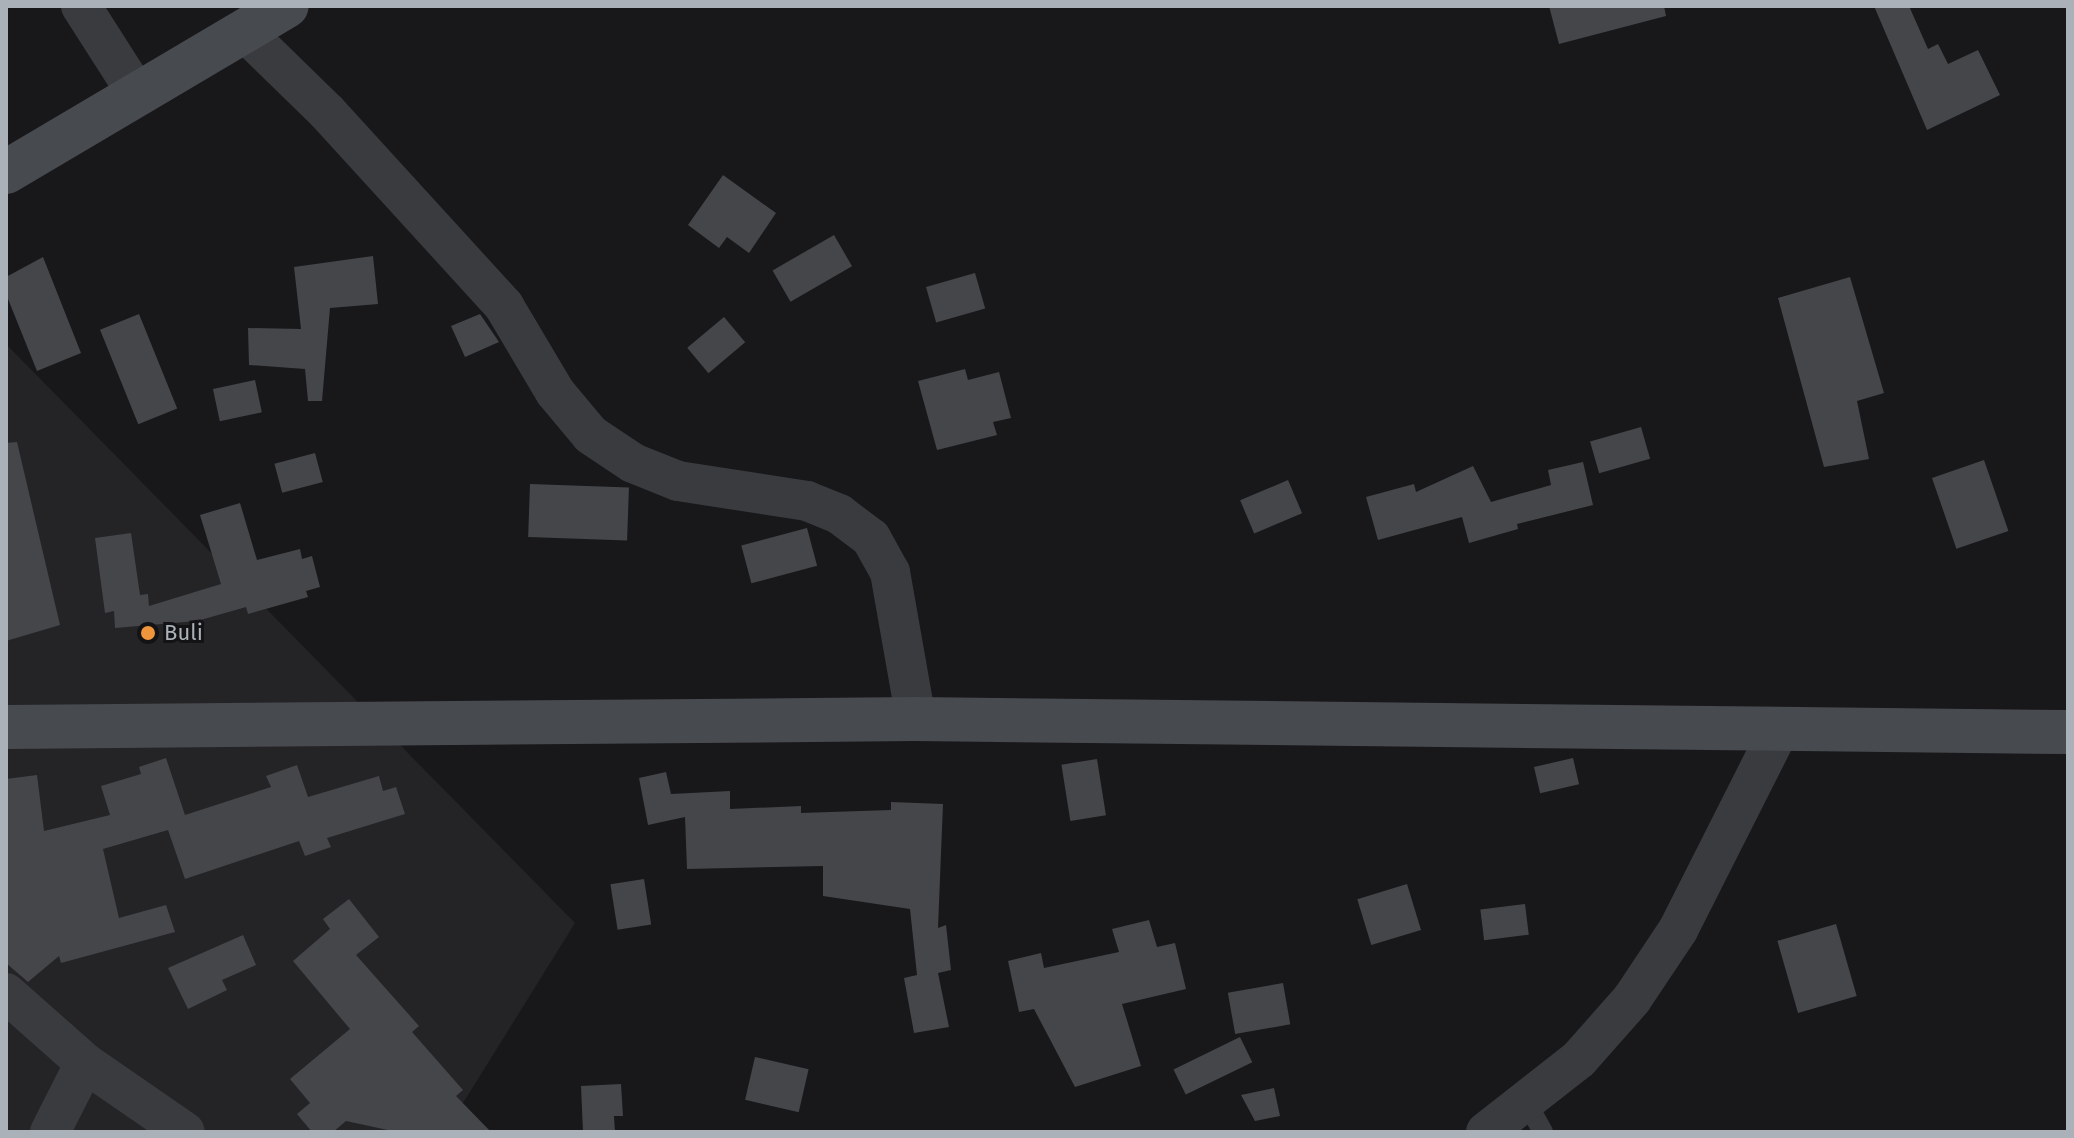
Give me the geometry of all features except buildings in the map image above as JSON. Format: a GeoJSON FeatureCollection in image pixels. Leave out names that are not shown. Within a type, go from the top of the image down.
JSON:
{"type":"FeatureCollection","features":[{"type":"Feature","properties":{"kind":"street"},"geometry":{"type":"LineString","coordinates":[[81,6],[136,92]]}},
{"type":"Feature","properties":{"kind":"street"},"geometry":{"type":"LineString","coordinates":[[6,172],[136,92],[287,6]]}},
{"type":"Feature","properties":{"kind":"street"},"geometry":{"type":"LineString","coordinates":[[244,31],[327,112],[504,306],[555,392],[591,435],[633,463],[678,481],[807,501],[839,514],[871,538],[890,572],[916,719]]}},
{"type":"Feature","properties":{"kind":"street"},"geometry":{"type":"LineString","coordinates":[[6,727],[916,719],[1778,732],[2068,732]]}},
{"type":"Feature","properties":{"kind":"street"},"geometry":{"type":"LineString","coordinates":[[1486,1132],[1535,1117],[1579,1059],[1632,999],[1678,930],[1778,732]]}},
{"type":"Feature","properties":{"kind":"street"},"geometry":{"type":"LineString","coordinates":[[6,993],[85,1063],[185,1132]]}},
{"type":"Feature","properties":{"kind":"street"},"geometry":{"type":"LineString","coordinates":[[50,1132],[85,1063]]}},
{"type":"Feature","properties":{"kind":"shaded area","name":"Buli"},"geometry":{"type":"Polygon","coordinates":[[[6,344],[575,923],[445,1132],[6,1132],[6,344]]]}},
{"type":"Feature","properties":{"kind":"place","name":"Buli"},"geometry":{"type":"Point","coordinates":[148,633]}}]}
